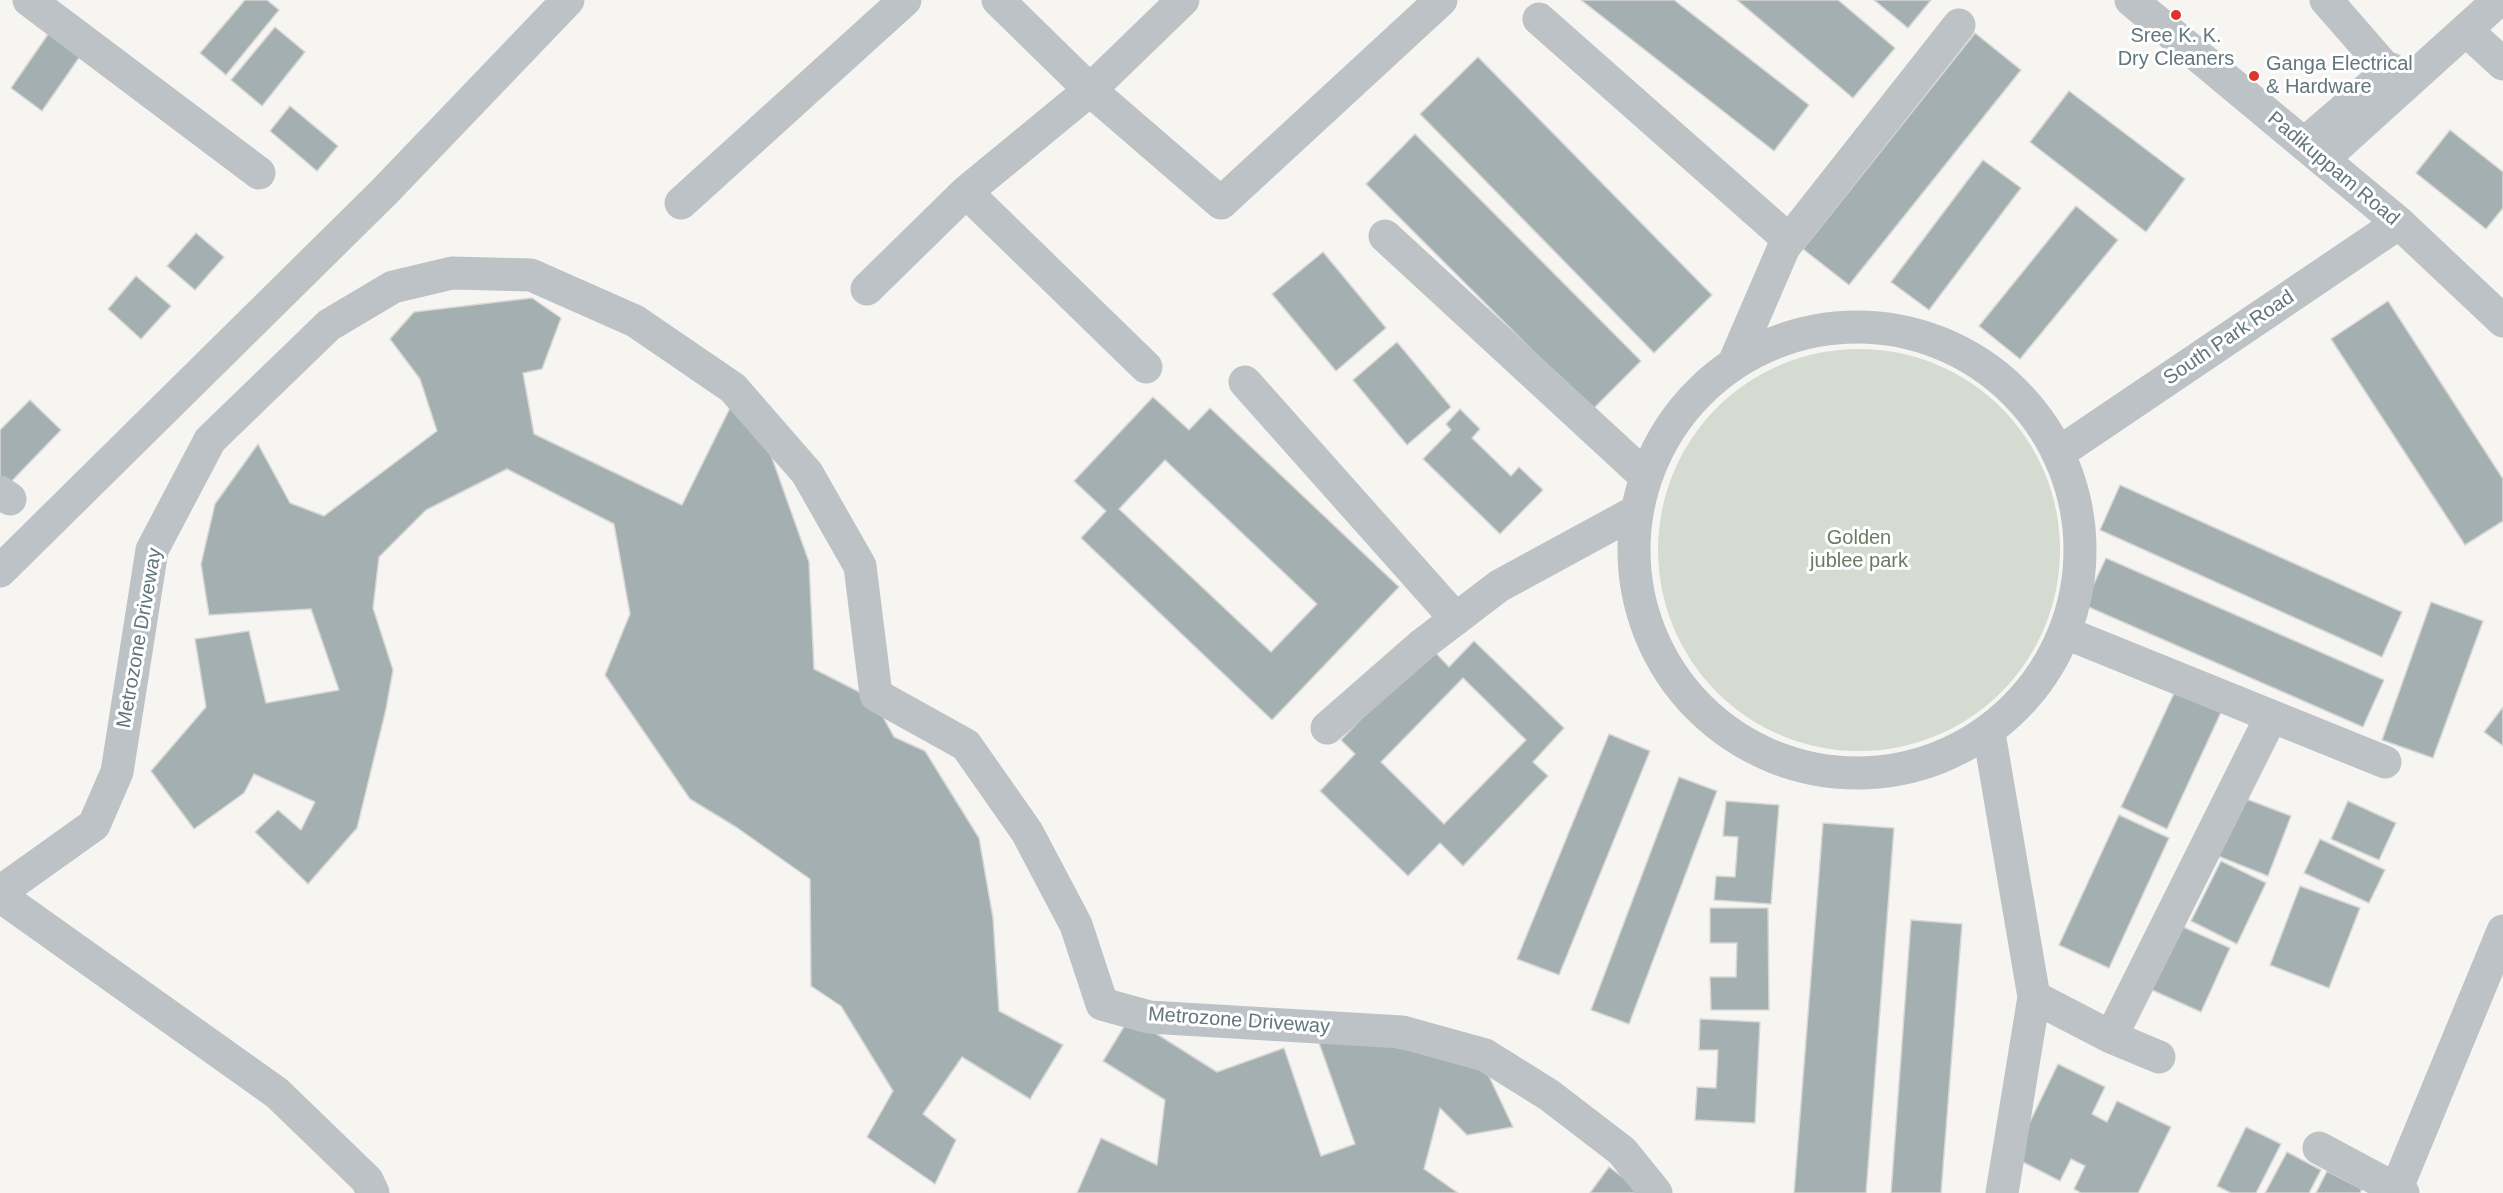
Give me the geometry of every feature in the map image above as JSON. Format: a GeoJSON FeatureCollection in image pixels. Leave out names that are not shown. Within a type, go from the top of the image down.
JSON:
{"type":"FeatureCollection","features":[{"type":"Feature","properties":{"kind":"street"},"geometry":{"type":"LineString","coordinates":[[29,0],[259,173]]}},
{"type":"Feature","properties":{"kind":"street"},"geometry":{"type":"LineString","coordinates":[[0,571],[384,192],[568,0]]}},
{"type":"Feature","properties":{"kind":"street"},"geometry":{"type":"LineString","coordinates":[[681,203],[905,0]]}},
{"type":"Feature","properties":{"kind":"street"},"geometry":{"type":"LineString","coordinates":[[998,0],[1090,90],[1221,203],[1441,0]]}},
{"type":"Feature","properties":{"kind":"street"},"geometry":{"type":"LineString","coordinates":[[867,289],[966,192],[1090,90],[1183,0]]}},
{"type":"Feature","properties":{"kind":"street","name":"Padikuppam Road"},"geometry":{"type":"LineString","coordinates":[[2131,0],[2399,223],[2503,321]]}},
{"type":"Feature","properties":{"kind":"street"},"geometry":{"type":"LineString","coordinates":[[2326,0],[2388,71]]}},
{"type":"Feature","properties":{"kind":"street"},"geometry":{"type":"LineString","coordinates":[[2313,152],[2388,71],[2468,15],[2499,0]]}},
{"type":"Feature","properties":{"kind":"street"},"geometry":{"type":"LineString","coordinates":[[2313,152],[2468,15]]}},
{"type":"Feature","properties":{"kind":"street"},"geometry":{"type":"LineString","coordinates":[[2468,15],[2503,64]]}},
{"type":"Feature","properties":{"kind":"street"},"geometry":{"type":"LineString","coordinates":[[1539,20],[1789,240]]}},
{"type":"Feature","properties":{"kind":"street"},"geometry":{"type":"LineString","coordinates":[[1734,363],[1784,247],[1959,25]]}},
{"type":"Feature","properties":{"kind":"street"},"geometry":{"type":"LineString","coordinates":[[966,192],[1146,367]]}},
{"type":"Feature","properties":{"kind":"street","name":"South Park Road"},"geometry":{"type":"LineString","coordinates":[[2060,452],[2399,223]]}},
{"type":"Feature","properties":{"kind":"street"},"geometry":{"type":"LineString","coordinates":[[1385,236],[1643,474]]}},
{"type":"Feature","properties":{"kind":"street","name":"Metrozone Driveway"},"geometry":{"type":"LineString","coordinates":[[0,894],[94,825],[117,772],[153,550],[210,440],[329,325],[393,287],[452,273],[531,274],[635,321],[733,388],[807,473],[860,566],[876,695],[966,745],[1028,832],[1076,925],[1102,1004],[1149,1017],[1402,1032],[1485,1055],[1549,1095],[1622,1151],[1656,1193]]}},
{"type":"Feature","properties":{"kind":"street"},"geometry":{"type":"LineString","coordinates":[[1845,326],[1901,329],[1988,366],[2043,422],[2060,452],[2077,503],[2077,595],[2066,633],[2015,710],[1989,733],[1923,766],[1839,776],[1778,762],[1709,721],[1658,655],[1633,562],[1635,512],[1643,474],[1674,421],[1734,363],[1774,342],[1845,326]]}},
{"type":"Feature","properties":{"kind":"street"},"geometry":{"type":"LineString","coordinates":[[1245,382],[1456,619]]}},
{"type":"Feature","properties":{"kind":"street"},"geometry":{"type":"LineString","coordinates":[[1327,728],[1423,644],[1499,586],[1635,512]]}},
{"type":"Feature","properties":{"kind":"street"},"geometry":{"type":"LineString","coordinates":[[2066,633],[2385,762]]}},
{"type":"Feature","properties":{"kind":"street"},"geometry":{"type":"LineString","coordinates":[[2111,1037],[2271,717]]}},
{"type":"Feature","properties":{"kind":"street"},"geometry":{"type":"LineString","coordinates":[[1989,733],[2034,998],[2002,1193]]}},
{"type":"Feature","properties":{"kind":"street"},"geometry":{"type":"LineString","coordinates":[[0,894],[277,1093],[367,1180],[373,1193]]}},
{"type":"Feature","properties":{"kind":"street"},"geometry":{"type":"LineString","coordinates":[[2319,1148],[2400,1191],[2503,931]]}},
{"type":"Feature","properties":{"kind":"street"},"geometry":{"type":"LineString","coordinates":[[2034,998],[2111,1037],[2159,1057]]}},
{"type":"Feature","properties":{"kind":"green space","name":"Golden jublee park"},"geometry":{"type":"Polygon","coordinates":[[[1859,349],[1898,353],[1936,364],[1987,394],[2015,422],[2036,455],[2052,492],[2060,550],[2056,589],[2045,627],[2015,678],[1987,706],[1954,727],[1917,743],[1859,751],[1820,747],[1782,736],[1731,706],[1703,678],[1682,645],[1666,608],[1658,550],[1662,511],[1673,473],[1703,422],[1731,394],[1764,373],[1801,357],[1859,349]]]}},
{"type":"Feature","properties":{"kind":"building"},"geometry":{"type":"Polygon","coordinates":[[[245,0],[267,0],[279,10],[226,75],[200,53],[245,0]]]}},
{"type":"Feature","properties":{"kind":"building"},"geometry":{"type":"Polygon","coordinates":[[[1581,0],[1674,0],[1809,105],[1774,151],[1581,0]]]}},
{"type":"Feature","properties":{"kind":"building"},"geometry":{"type":"Polygon","coordinates":[[[1737,0],[1838,0],[1895,48],[1853,98],[1737,0]]]}},
{"type":"Feature","properties":{"kind":"building"},"geometry":{"type":"Polygon","coordinates":[[[1874,0],[1931,0],[1908,28],[1874,0]]]}},
{"type":"Feature","properties":{"kind":"building"},"geometry":{"type":"Polygon","coordinates":[[[275,27],[305,52],[262,106],[231,80],[275,27]]]}},
{"type":"Feature","properties":{"kind":"building"},"geometry":{"type":"Polygon","coordinates":[[[51,30],[83,52],[42,111],[11,88],[51,30]]]}},
{"type":"Feature","properties":{"kind":"building"},"geometry":{"type":"Polygon","coordinates":[[[1975,33],[2021,70],[1849,285],[1803,249],[1975,33]]]}},
{"type":"Feature","properties":{"kind":"building"},"geometry":{"type":"Polygon","coordinates":[[[1478,57],[1712,295],[1654,353],[1420,114],[1478,57]]]}},
{"type":"Feature","properties":{"kind":"building"},"geometry":{"type":"Polygon","coordinates":[[[2069,91],[2185,179],[2146,232],[2030,142],[2069,91]]]}},
{"type":"Feature","properties":{"kind":"building"},"geometry":{"type":"Polygon","coordinates":[[[290,106],[338,146],[317,171],[270,131],[290,106]]]}},
{"type":"Feature","properties":{"kind":"building"},"geometry":{"type":"Polygon","coordinates":[[[2450,130],[2503,172],[2503,208],[2486,229],[2416,173],[2450,130]]]}},
{"type":"Feature","properties":{"kind":"building"},"geometry":{"type":"Polygon","coordinates":[[[1415,134],[1641,361],[1592,410],[1366,184],[1415,134]]]}},
{"type":"Feature","properties":{"kind":"building"},"geometry":{"type":"Polygon","coordinates":[[[1983,160],[2021,188],[1929,310],[1891,282],[1983,160]]]}},
{"type":"Feature","properties":{"kind":"building"},"geometry":{"type":"Polygon","coordinates":[[[2076,206],[2118,240],[2020,359],[1979,326],[2076,206]]]}},
{"type":"Feature","properties":{"kind":"building"},"geometry":{"type":"Polygon","coordinates":[[[196,233],[224,257],[195,290],[167,266],[196,233]]]}},
{"type":"Feature","properties":{"kind":"building"},"geometry":{"type":"Polygon","coordinates":[[[1323,252],[1386,328],[1336,371],[1272,294],[1323,252]]]}},
{"type":"Feature","properties":{"kind":"building"},"geometry":{"type":"Polygon","coordinates":[[[136,276],[171,306],[141,339],[108,309],[136,276]]]}},
{"type":"Feature","properties":{"kind":"building"},"geometry":{"type":"Polygon","coordinates":[[[532,298],[561,318],[542,369],[523,373],[534,434],[682,505],[730,408],[767,444],[809,562],[814,669],[873,699],[894,737],[925,751],[979,838],[993,918],[999,1011],[1063,1045],[1030,1099],[962,1057],[923,1114],[956,1140],[935,1184],[867,1137],[893,1091],[841,1006],[811,986],[810,879],[736,827],[690,799],[605,675],[630,614],[614,524],[507,469],[426,510],[379,557],[373,608],[393,670],[386,709],[357,828],[308,884],[255,832],[278,810],[301,830],[315,802],[254,774],[244,793],[194,829],[151,771],[206,707],[195,639],[249,631],[266,703],[339,690],[311,609],[209,615],[201,564],[215,504],[258,444],[290,503],[324,516],[437,431],[420,379],[390,339],[414,312],[532,298]]]}},
{"type":"Feature","properties":{"kind":"building"},"geometry":{"type":"Polygon","coordinates":[[[2388,301],[2503,479],[2503,521],[2465,545],[2331,339],[2388,301]]]}},
{"type":"Feature","properties":{"kind":"building"},"geometry":{"type":"Polygon","coordinates":[[[1397,342],[1451,407],[1407,445],[1353,380],[1397,342]]]}},
{"type":"Feature","properties":{"kind":"building"},"geometry":{"type":"Polygon","coordinates":[[[1153,397],[1189,430],[1210,408],[1399,587],[1272,720],[1081,538],[1106,511],[1074,481],[1153,397]],[[1165,460],[1119,509],[1271,652],[1317,604],[1165,460]]]}},
{"type":"Feature","properties":{"kind":"building"},"geometry":{"type":"Polygon","coordinates":[[[30,400],[61,430],[4,489],[0,485],[0,430],[30,400]]]}},
{"type":"Feature","properties":{"kind":"building"},"geometry":{"type":"Polygon","coordinates":[[[1460,409],[1480,429],[1472,438],[1511,476],[1519,467],[1543,490],[1500,534],[1423,459],[1451,430],[1446,424],[1460,409]]]}},
{"type":"Feature","properties":{"kind":"building"},"geometry":{"type":"Polygon","coordinates":[[[2120,485],[2402,612],[2382,657],[2100,530],[2120,485]]]}},
{"type":"Feature","properties":{"kind":"building"},"geometry":{"type":"Polygon","coordinates":[[[2106,558],[2384,680],[2363,727],[2084,605],[2106,558]]]}},
{"type":"Feature","properties":{"kind":"building"},"geometry":{"type":"Polygon","coordinates":[[[2431,602],[2483,621],[2433,758],[2382,740],[2431,602]]]}},
{"type":"Feature","properties":{"kind":"building"},"geometry":{"type":"Polygon","coordinates":[[[1474,641],[1564,728],[1533,762],[1548,776],[1463,866],[1440,843],[1408,876],[1320,791],[1355,754],[1341,740],[1430,647],[1449,667],[1474,641]],[[1463,678],[1381,762],[1444,824],[1526,740],[1463,678]]]}},
{"type":"Feature","properties":{"kind":"building"},"geometry":{"type":"Polygon","coordinates":[[[2177,687],[2223,708],[2167,829],[2121,807],[2177,687]]]}},
{"type":"Feature","properties":{"kind":"building"},"geometry":{"type":"Polygon","coordinates":[[[2503,707],[2503,746],[2484,732],[2503,707]]]}},
{"type":"Feature","properties":{"kind":"building"},"geometry":{"type":"Polygon","coordinates":[[[1609,734],[1650,751],[1559,975],[1517,959],[1609,734]]]}},
{"type":"Feature","properties":{"kind":"building"},"geometry":{"type":"Polygon","coordinates":[[[1679,777],[1717,791],[1629,1024],[1591,1010],[1679,777]]]}},
{"type":"Feature","properties":{"kind":"building"},"geometry":{"type":"Polygon","coordinates":[[[2241,797],[2291,816],[2268,876],[2218,856],[2241,797]]]}},
{"type":"Feature","properties":{"kind":"building"},"geometry":{"type":"Polygon","coordinates":[[[1726,801],[1779,805],[1771,904],[1714,900],[1716,876],[1735,877],[1738,837],[1723,836],[1726,801]]]}},
{"type":"Feature","properties":{"kind":"building"},"geometry":{"type":"Polygon","coordinates":[[[2348,801],[2396,823],[2379,860],[2331,839],[2348,801]]]}},
{"type":"Feature","properties":{"kind":"building"},"geometry":{"type":"Polygon","coordinates":[[[2119,815],[2169,838],[2109,968],[2059,945],[2119,815]]]}},
{"type":"Feature","properties":{"kind":"building"},"geometry":{"type":"Polygon","coordinates":[[[1823,823],[1894,828],[1866,1193],[1794,1193],[1823,823]]]}},
{"type":"Feature","properties":{"kind":"building"},"geometry":{"type":"Polygon","coordinates":[[[2320,839],[2385,870],[2369,903],[2304,873],[2320,839]]]}},
{"type":"Feature","properties":{"kind":"building"},"geometry":{"type":"Polygon","coordinates":[[[2221,861],[2266,883],[2237,944],[2191,921],[2221,861]]]}},
{"type":"Feature","properties":{"kind":"building"},"geometry":{"type":"Polygon","coordinates":[[[2300,886],[2360,908],[2329,988],[2270,965],[2300,886]]]}},
{"type":"Feature","properties":{"kind":"building"},"geometry":{"type":"Polygon","coordinates":[[[1710,908],[1768,908],[1769,1010],[1711,1010],[1710,977],[1736,977],[1737,943],[1710,943],[1710,908]]]}},
{"type":"Feature","properties":{"kind":"building"},"geometry":{"type":"Polygon","coordinates":[[[1911,920],[1962,924],[1941,1193],[1891,1193],[1911,920]]]}},
{"type":"Feature","properties":{"kind":"building"},"geometry":{"type":"Polygon","coordinates":[[[2181,926],[2230,948],[2201,1012],[2152,990],[2181,926]]]}},
{"type":"Feature","properties":{"kind":"building"},"geometry":{"type":"Polygon","coordinates":[[[1130,1017],[1217,1072],[1284,1048],[1321,1156],[1355,1144],[1319,1043],[1365,1040],[1485,1068],[1513,1127],[1467,1135],[1440,1108],[1424,1169],[1458,1193],[1077,1193],[1101,1138],[1157,1165],[1165,1100],[1103,1061],[1130,1017]]]}},
{"type":"Feature","properties":{"kind":"building"},"geometry":{"type":"Polygon","coordinates":[[[1700,1019],[1760,1022],[1755,1123],[1695,1120],[1697,1087],[1716,1088],[1718,1050],[1699,1050],[1700,1019]]]}},
{"type":"Feature","properties":{"kind":"building"},"geometry":{"type":"Polygon","coordinates":[[[2058,1064],[2105,1087],[2092,1114],[2107,1122],[2117,1101],[2171,1127],[2138,1193],[2081,1193],[2074,1189],[2085,1166],[2071,1159],[2060,1181],[2013,1157],[2058,1064]]]}},
{"type":"Feature","properties":{"kind":"building"},"geometry":{"type":"Polygon","coordinates":[[[2246,1127],[2281,1144],[2256,1193],[2231,1193],[2217,1186],[2246,1127]]]}},
{"type":"Feature","properties":{"kind":"building"},"geometry":{"type":"Polygon","coordinates":[[[2287,1152],[2321,1170],[2309,1193],[2265,1193],[2287,1152]]]}},
{"type":"Feature","properties":{"kind":"building"},"geometry":{"type":"Polygon","coordinates":[[[1609,1167],[1636,1187],[1639,1193],[1590,1193],[1609,1167]]]}},
{"type":"Feature","properties":{"kind":"building"},"geometry":{"type":"Polygon","coordinates":[[[2327,1171],[2362,1189],[2360,1193],[2316,1193],[2327,1171]]]}},
{"type":"Feature","properties":{"kind":"place","name":"Sree K. K. Dry Cleaners"},"geometry":{"type":"Point","coordinates":[2176,15]}},
{"type":"Feature","properties":{"kind":"place","name":"Ganga Electrical & Hardware"},"geometry":{"type":"Point","coordinates":[2254,76]}}]}
